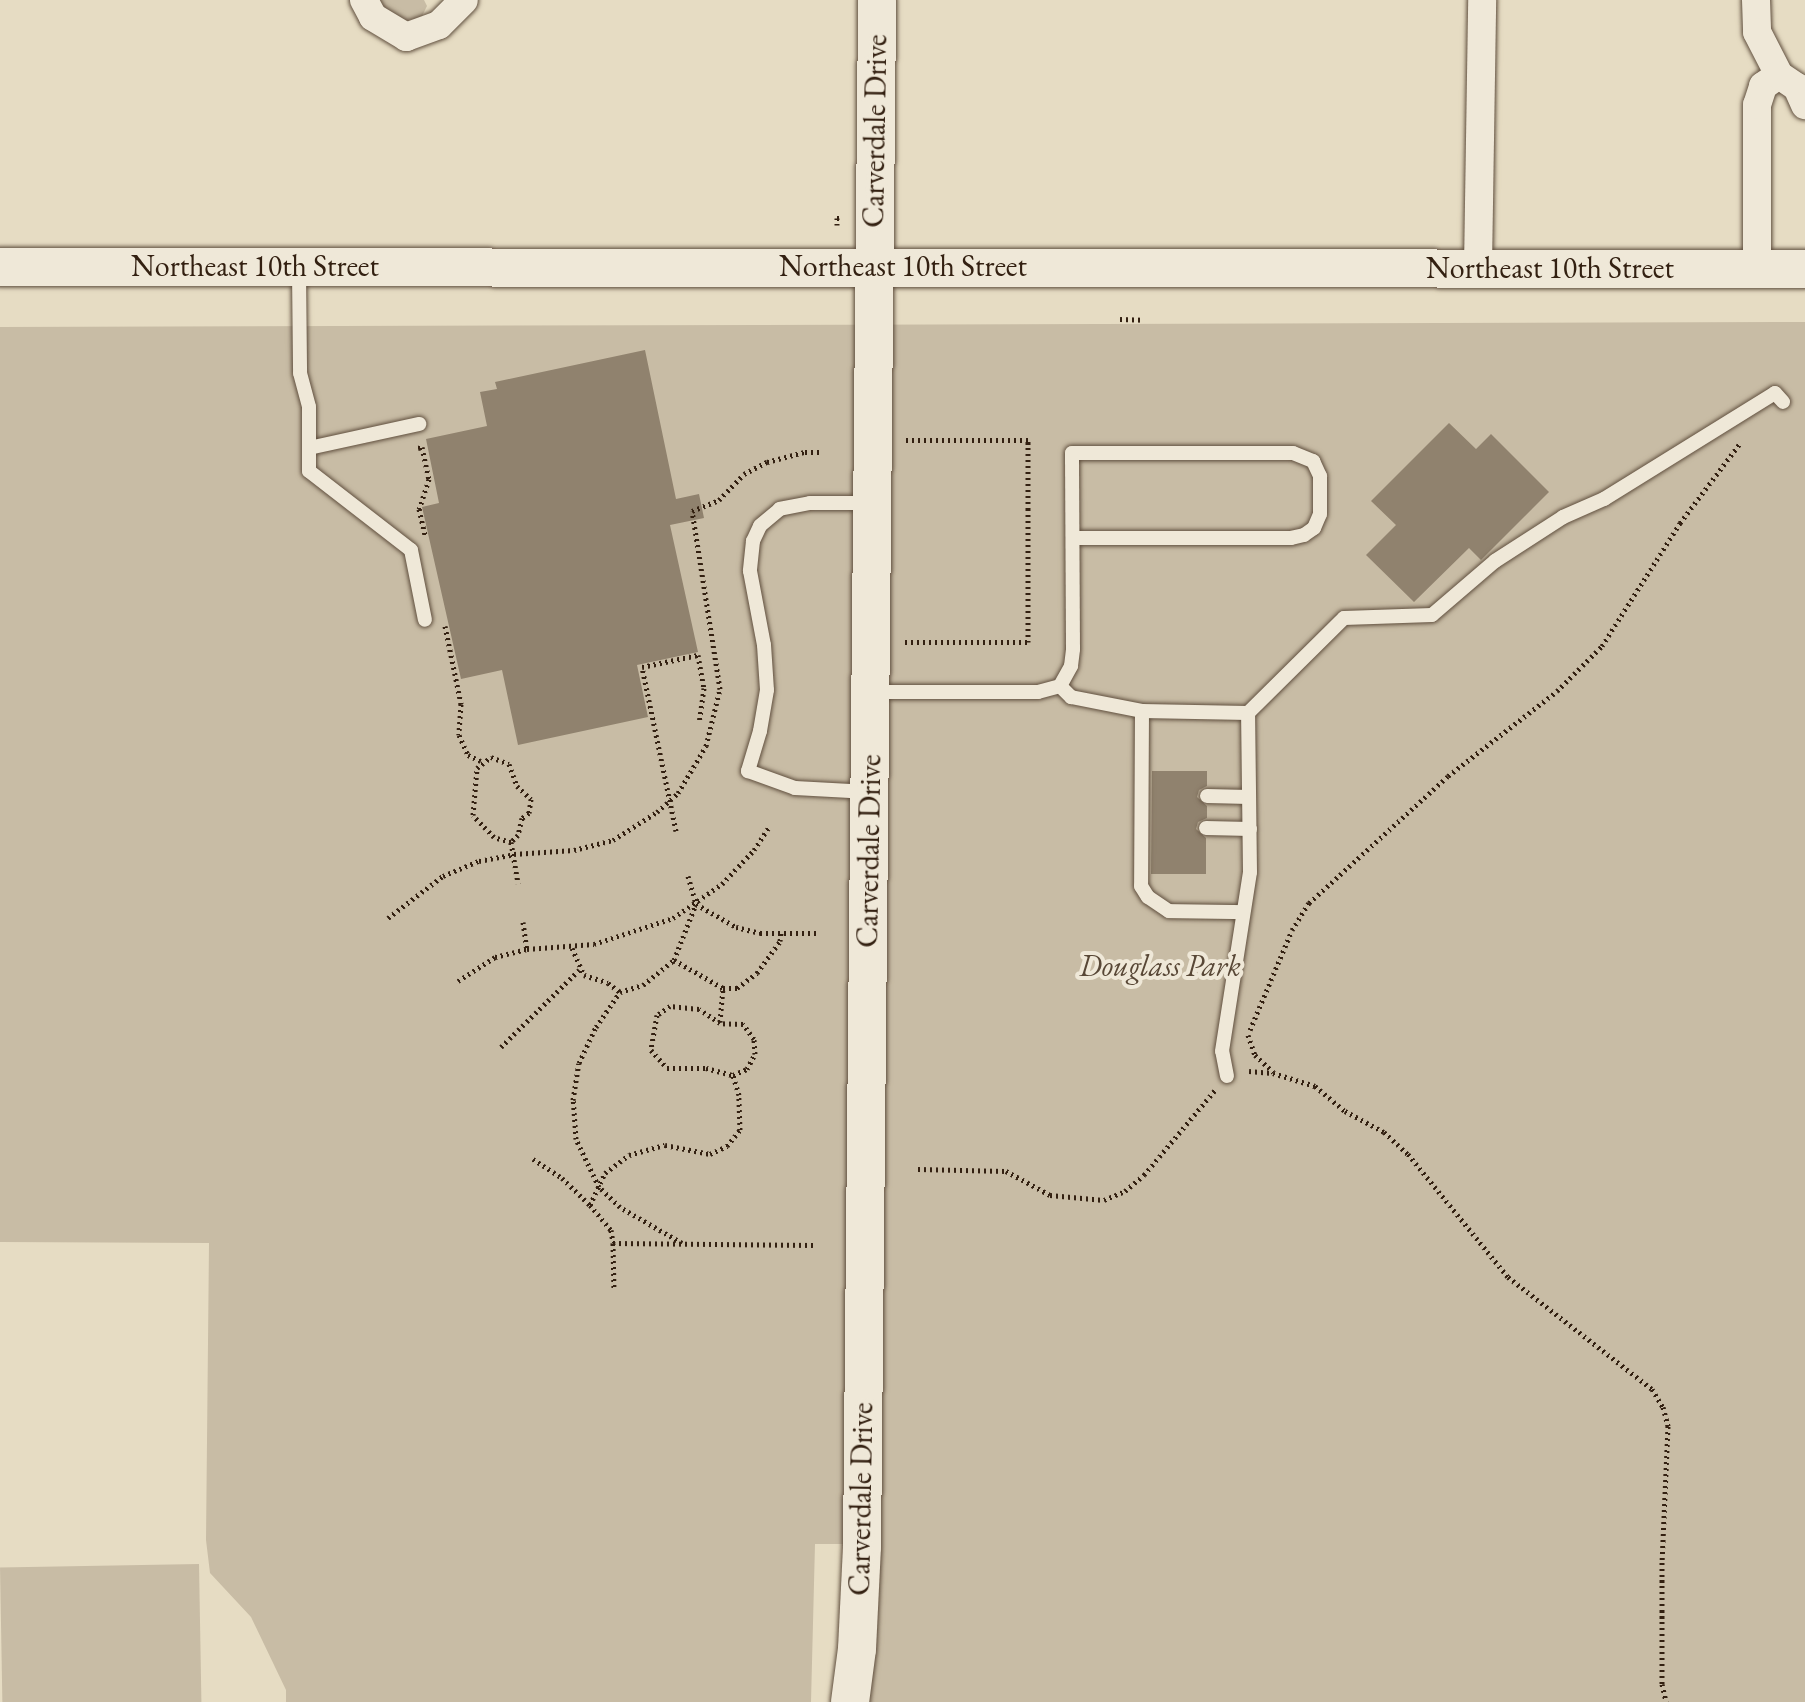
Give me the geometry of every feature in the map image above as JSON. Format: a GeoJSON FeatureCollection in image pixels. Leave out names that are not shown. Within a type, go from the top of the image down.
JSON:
{"type":"FeatureCollection","features":[{"type":"Feature","properties":{"kind":"main road","name":"Carverdale Drive"},"geometry":{"type":"LineString","coordinates":[[850,1702],[857,1649],[862,1547],[877,0]]}},
{"type":"Feature","properties":{"kind":"main road","name":"Northeast 10th Street"},"geometry":{"type":"LineString","coordinates":[[0,267],[874,265],[1805,269]]}},
{"type":"Feature","properties":{"kind":"street"},"geometry":{"type":"LineString","coordinates":[[369,9],[406,37],[439,25],[464,0]]}},
{"type":"Feature","properties":{"kind":"street"},"geometry":{"type":"LineString","coordinates":[[1478,267],[1482,0]]}},
{"type":"Feature","properties":{"kind":"street"},"geometry":{"type":"LineString","coordinates":[[1756,0],[1757,32],[1779,75],[1797,87],[1805,105]]}},
{"type":"Feature","properties":{"kind":"street"},"geometry":{"type":"LineString","coordinates":[[1757,268],[1757,105],[1763,86],[1779,75]]}},
{"type":"Feature","properties":{"kind":"lane"},"geometry":{"type":"LineString","coordinates":[[299,266],[300,373],[309,407],[309,471],[411,550],[425,620]]}},
{"type":"Feature","properties":{"kind":"lane"},"geometry":{"type":"LineString","coordinates":[[1060,686],[1071,697],[1142,711],[1248,713],[1344,618],[1432,615],[1495,561],[1563,517],[1604,499],[1775,393],[1783,402]]}},
{"type":"Feature","properties":{"kind":"lane"},"geometry":{"type":"LineString","coordinates":[[309,448],[419,424]]}},
{"type":"Feature","properties":{"kind":"lane"},"geometry":{"type":"LineString","coordinates":[[871,692],[1038,692],[1060,686],[1071,666],[1073,649],[1072,453],[1293,453],[1313,461],[1320,476],[1320,514],[1314,528],[1304,535],[1291,538],[1073,538]]}},
{"type":"Feature","properties":{"kind":"lane"},"geometry":{"type":"LineString","coordinates":[[869,792],[803,790],[748,771],[760,731],[767,690],[764,645],[750,556],[760,526],[780,509],[810,503],[872,503]]}},
{"type":"Feature","properties":{"kind":"lane"},"geometry":{"type":"LineString","coordinates":[[1142,711],[1141,886],[1148,897],[1169,911],[1243,912]]}},
{"type":"Feature","properties":{"kind":"lane"},"geometry":{"type":"LineString","coordinates":[[1227,1076],[1222,1051],[1250,872],[1248,713]]}},
{"type":"Feature","properties":{"kind":"lane"},"geometry":{"type":"LineString","coordinates":[[1207,796],[1249,797]]}},
{"type":"Feature","properties":{"kind":"lane"},"geometry":{"type":"LineString","coordinates":[[1206,828],[1250,829]]}},
{"type":"Feature","properties":{"kind":"path"},"geometry":{"type":"LineString","coordinates":[[1120,319],[1143,320]]}},
{"type":"Feature","properties":{"kind":"path"},"geometry":{"type":"LineString","coordinates":[[902,642],[1028,642],[1028,440],[906,440]]}},
{"type":"Feature","properties":{"kind":"path"},"geometry":{"type":"LineString","coordinates":[[918,1169],[1006,1171],[1050,1195],[1104,1200],[1125,1191],[1144,1175],[1227,1076],[1292,930],[1309,903],[1448,776],[1557,691],[1602,646],[1680,523],[1742,440]]}},
{"type":"Feature","properties":{"kind":"path"},"geometry":{"type":"LineString","coordinates":[[388,918],[443,876],[479,861],[514,854],[595,846],[632,830],[670,801],[695,768],[706,746],[720,689],[692,511],[719,500],[744,474],[767,462],[805,452],[823,452]]}},
{"type":"Feature","properties":{"kind":"path"},"geometry":{"type":"LineString","coordinates":[[676,831],[642,667],[698,655],[704,688],[699,722]]}},
{"type":"Feature","properties":{"kind":"path"},"geometry":{"type":"LineString","coordinates":[[491,757],[509,764],[517,786],[531,799],[529,813],[522,818],[518,835],[511,842],[494,837],[473,815],[477,768],[491,757]]}},
{"type":"Feature","properties":{"kind":"path"},"geometry":{"type":"LineString","coordinates":[[458,981],[495,957],[527,949],[571,947],[618,939],[673,918],[696,904],[754,850],[769,827]]}},
{"type":"Feature","properties":{"kind":"path"},"geometry":{"type":"LineString","coordinates":[[511,842],[518,883]]}},
{"type":"Feature","properties":{"kind":"path"},"geometry":{"type":"LineString","coordinates":[[682,1243],[620,1207],[599,1187],[576,1139],[573,1100],[579,1063],[596,1027],[620,992],[643,985],[674,960],[696,904],[688,876]]}},
{"type":"Feature","properties":{"kind":"path"},"geometry":{"type":"LineString","coordinates":[[696,904],[747,932],[818,933]]}},
{"type":"Feature","properties":{"kind":"path"},"geometry":{"type":"LineString","coordinates":[[523,922],[527,949]]}},
{"type":"Feature","properties":{"kind":"path"},"geometry":{"type":"LineString","coordinates":[[674,960],[723,988],[737,988],[747,983],[780,941],[781,933]]}},
{"type":"Feature","properties":{"kind":"path"},"geometry":{"type":"LineString","coordinates":[[571,947],[579,970],[584,975],[608,983],[620,992]]}},
{"type":"Feature","properties":{"kind":"path"},"geometry":{"type":"LineString","coordinates":[[501,1047],[579,970]]}},
{"type":"Feature","properties":{"kind":"path"},"geometry":{"type":"LineString","coordinates":[[720,1023],[723,988]]}},
{"type":"Feature","properties":{"kind":"path"},"geometry":{"type":"LineString","coordinates":[[670,1006],[699,1009],[720,1023],[743,1024],[754,1039],[755,1054],[747,1069],[733,1075],[706,1068],[667,1068],[651,1050],[657,1015],[670,1006]]}},
{"type":"Feature","properties":{"kind":"path"},"geometry":{"type":"LineString","coordinates":[[1248,1034],[1255,1055],[1273,1073],[1315,1086],[1345,1111],[1384,1132],[1408,1154],[1508,1277],[1637,1375],[1663,1407],[1668,1426],[1662,1562],[1662,1684],[1666,1702]]}},
{"type":"Feature","properties":{"kind":"path"},"geometry":{"type":"LineString","coordinates":[[590,1205],[615,1162],[629,1155],[665,1145],[710,1154],[727,1146],[740,1130],[739,1095],[733,1075]]}},
{"type":"Feature","properties":{"kind":"path"},"geometry":{"type":"LineString","coordinates":[[533,1159],[562,1178],[611,1230],[614,1290]]}},
{"type":"Feature","properties":{"kind":"path"},"geometry":{"type":"LineString","coordinates":[[613,1243],[813,1245]]}},
{"type":"Feature","properties":{"kind":"green space"},"geometry":{"type":"Polygon","coordinates":[[[377,0],[424,0],[427,6],[421,18],[406,20],[392,14],[377,0]]]}},
{"type":"Feature","properties":{"kind":"green space","name":"Douglass Park"},"geometry":{"type":"Polygon","coordinates":[[[1805,322],[1805,1702],[870,1702],[878,1544],[815,1544],[811,1702],[286,1702],[286,1690],[251,1617],[210,1573],[206,1540],[209,1243],[0,1242],[0,327],[1805,322]]]}},
{"type":"Feature","properties":{"kind":"green space"},"geometry":{"type":"Polygon","coordinates":[[[199,1564],[201,1702],[2,1702],[0,1567],[199,1564]]]}},
{"type":"Feature","properties":{"kind":"building"},"geometry":{"type":"Polygon","coordinates":[[[645,350],[676,499],[699,494],[704,518],[670,525],[698,652],[637,665],[648,717],[518,745],[502,670],[461,679],[422,507],[439,503],[426,439],[487,426],[480,392],[497,389],[495,382],[645,350]]]}},
{"type":"Feature","properties":{"kind":"building"},"geometry":{"type":"Polygon","coordinates":[[[1449,423],[1476,449],[1491,434],[1549,492],[1481,560],[1469,548],[1414,602],[1366,555],[1396,525],[1371,501],[1449,423]]]}},
{"type":"Feature","properties":{"kind":"building"},"geometry":{"type":"Polygon","coordinates":[[[1152,771],[1207,771],[1207,786],[1199,790],[1197,797],[1207,806],[1207,818],[1198,822],[1196,829],[1206,838],[1206,874],[1151,874],[1152,771]]]}}]}
